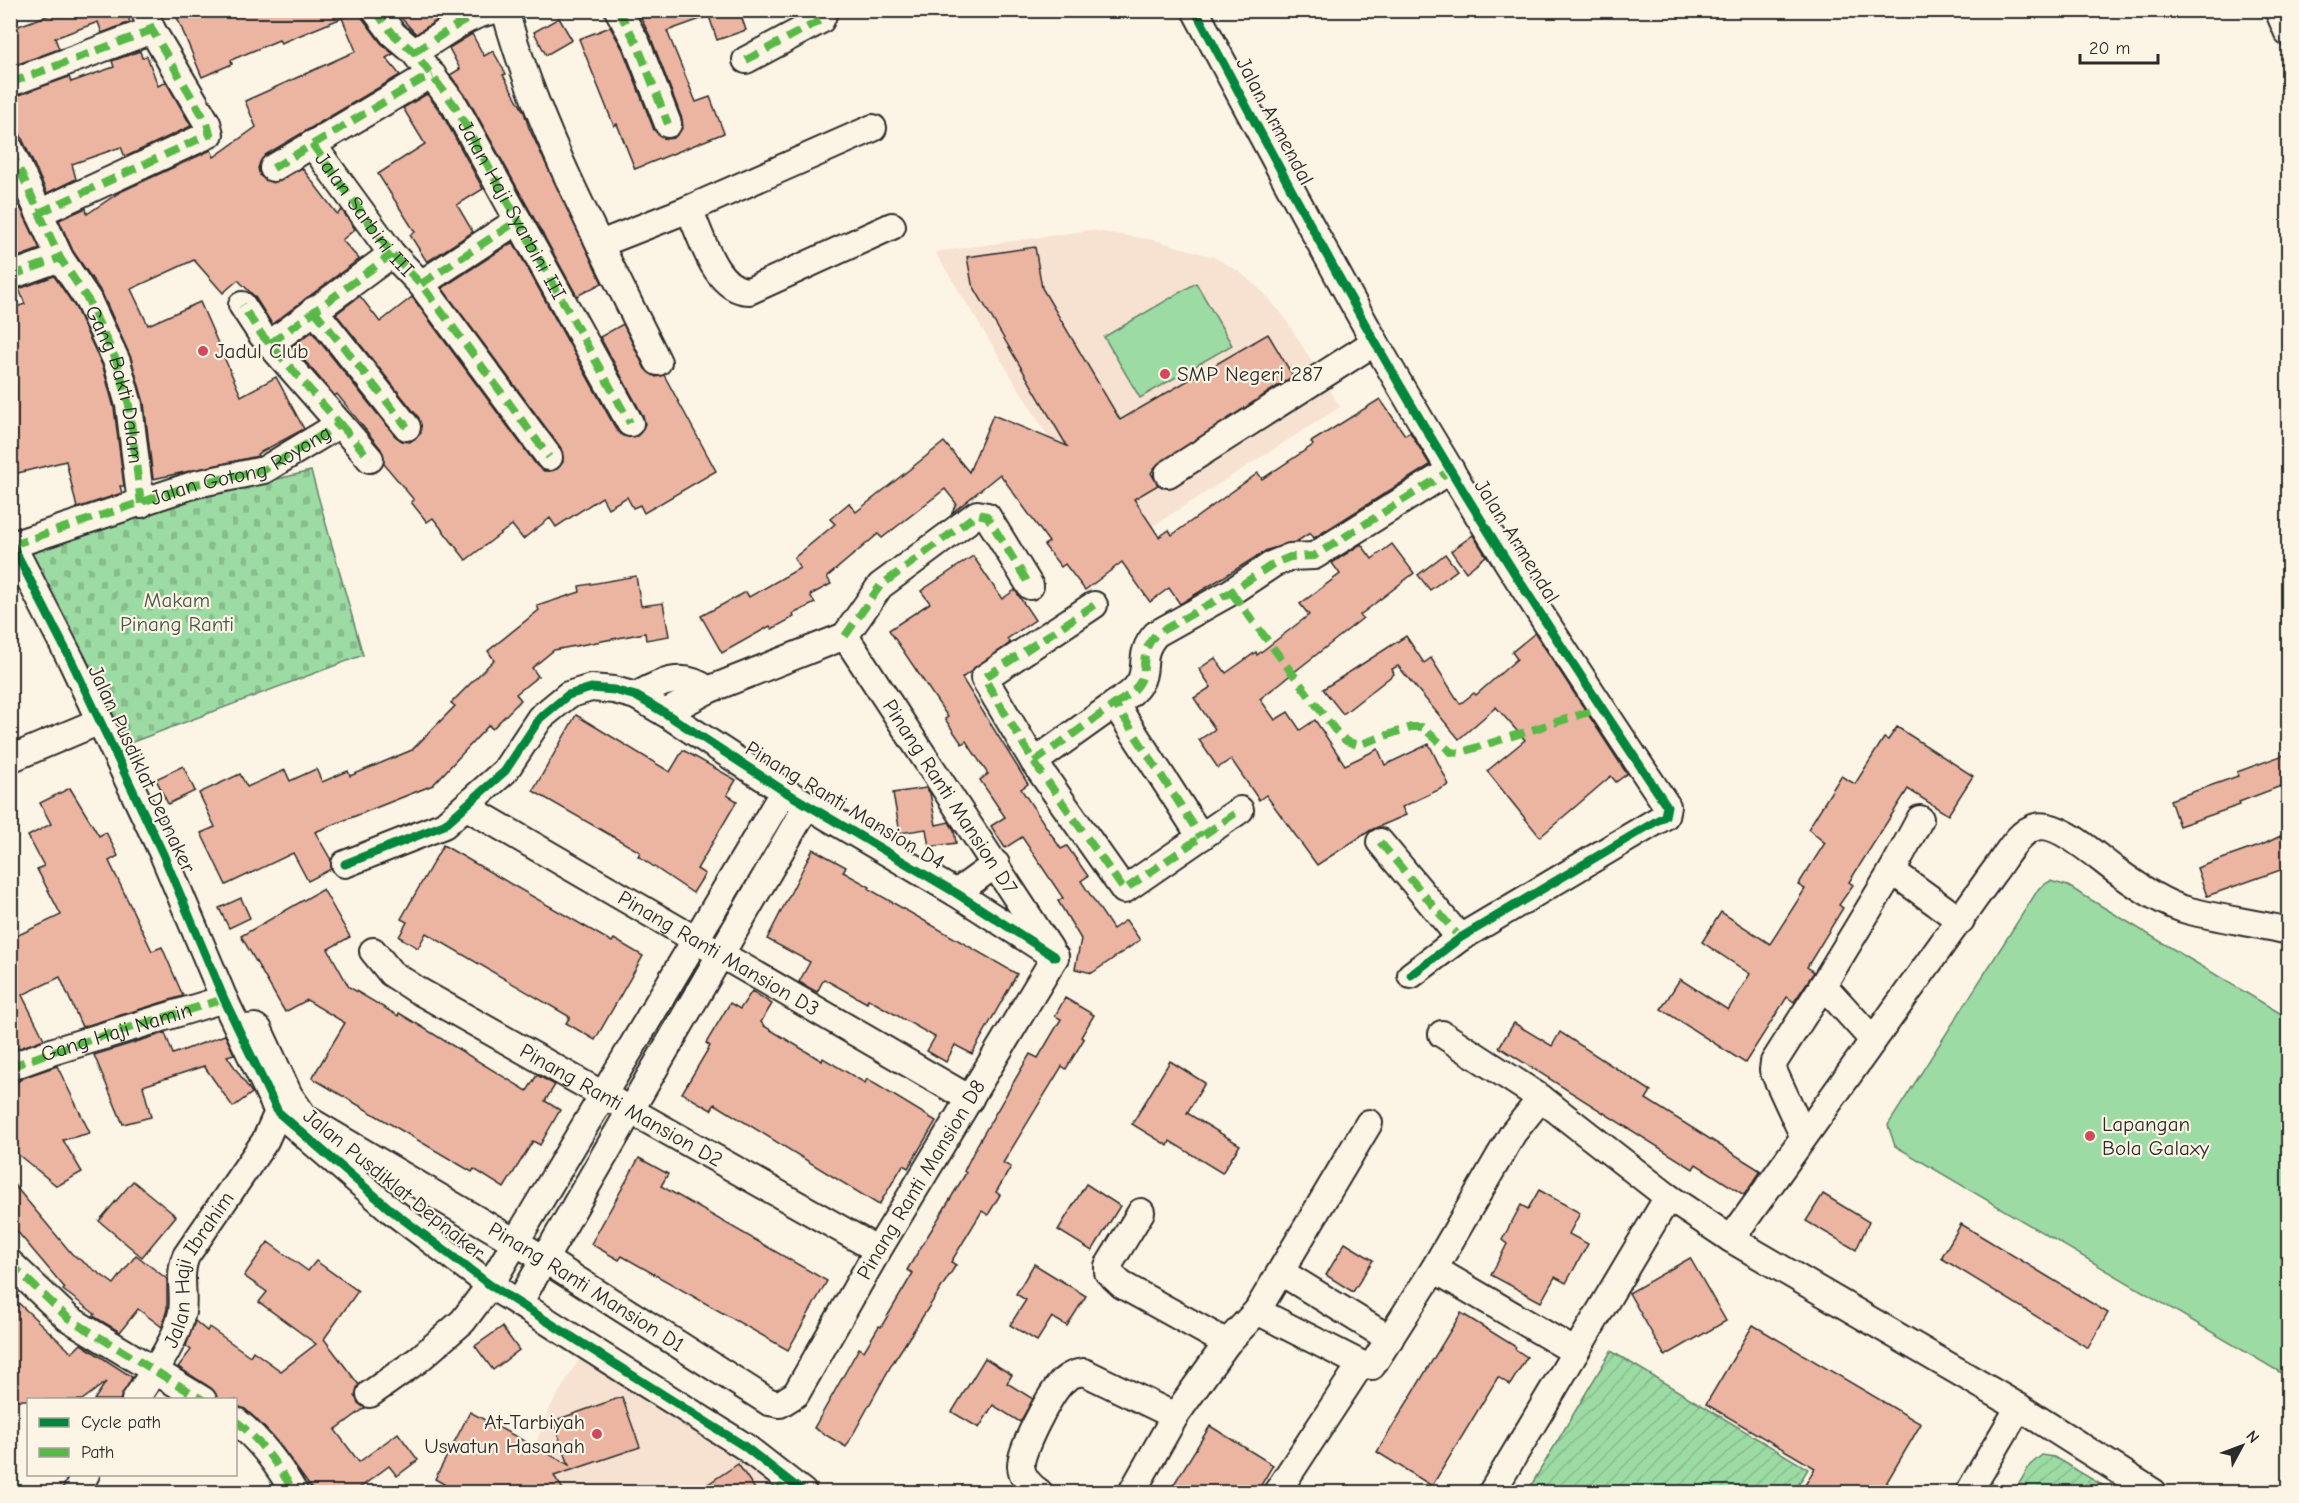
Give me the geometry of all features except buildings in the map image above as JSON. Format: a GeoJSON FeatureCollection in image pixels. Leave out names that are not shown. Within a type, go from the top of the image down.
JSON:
{"type":"FeatureCollection","features":[{"type":"Feature","properties":{"kind":"street","name":"Jalan Haji Syarbini III"},"geometry":{"type":"LineString","coordinates":[[375,10],[393,34],[414,52],[433,76],[466,125],[630,423]]}},
{"type":"Feature","properties":{"kind":"street"},"geometry":{"type":"LineString","coordinates":[[414,52],[469,19],[488,11],[499,10]]}},
{"type":"Feature","properties":{"kind":"street"},"geometry":{"type":"LineString","coordinates":[[505,10],[530,88],[600,244],[658,362]]}},
{"type":"Feature","properties":{"kind":"street"},"geometry":{"type":"LineString","coordinates":[[618,10],[637,44],[668,124]]}},
{"type":"Feature","properties":{"kind":"street"},"geometry":{"type":"LineString","coordinates":[[746,60],[821,20],[825,10]]}},
{"type":"Feature","properties":{"kind":"street","name":"Jalan Armendal"},"geometry":{"type":"LineString","coordinates":[[1197,14],[1375,342],[1451,470],[1601,708],[1667,806],[1668,812],[1665,816],[1460,938],[1411,975]]}},
{"type":"Feature","properties":{"kind":"street"},"geometry":{"type":"LineString","coordinates":[[10,83],[148,20],[207,123],[210,134],[39,213]]}},
{"type":"Feature","properties":{"kind":"street"},"geometry":{"type":"LineString","coordinates":[[273,168],[421,80],[433,76]]}},
{"type":"Feature","properties":{"kind":"street"},"geometry":{"type":"LineString","coordinates":[[600,244],[689,209],[873,128]]}},
{"type":"Feature","properties":{"kind":"street","name":"Jalan Sarbini III"},"geometry":{"type":"LineString","coordinates":[[312,144],[392,254],[421,284],[549,458]]}},
{"type":"Feature","properties":{"kind":"street","name":"Gang Bakti Dalam"},"geometry":{"type":"LineString","coordinates":[[10,149],[60,258],[88,300],[117,362],[129,405],[141,504]]}},
{"type":"Feature","properties":{"kind":"street"},"geometry":{"type":"LineString","coordinates":[[689,209],[713,264],[729,285],[740,291],[749,291],[892,226]]}},
{"type":"Feature","properties":{"kind":"street"},"geometry":{"type":"LineString","coordinates":[[421,284],[517,221]]}},
{"type":"Feature","properties":{"kind":"street"},"geometry":{"type":"LineString","coordinates":[[271,343],[392,254]]}},
{"type":"Feature","properties":{"kind":"street"},"geometry":{"type":"LineString","coordinates":[[10,276],[60,258]]}},
{"type":"Feature","properties":{"kind":"street","name":"Jalan Gotong Royong"},"geometry":{"type":"LineString","coordinates":[[141,504],[196,484],[264,470],[340,424],[261,334],[242,305]]}},
{"type":"Feature","properties":{"kind":"street"},"geometry":{"type":"LineString","coordinates":[[314,310],[407,427]]}},
{"type":"Feature","properties":{"kind":"street"},"geometry":{"type":"LineString","coordinates":[[1168,474],[1375,342]]}},
{"type":"Feature","properties":{"kind":"street"},"geometry":{"type":"LineString","coordinates":[[340,424],[370,459]]}},
{"type":"Feature","properties":{"kind":"street"},"geometry":{"type":"LineString","coordinates":[[1034,762],[1134,693],[1145,678],[1147,644],[1156,634],[1231,592],[1273,564],[1290,557],[1314,556],[1451,470]]}},
{"type":"Feature","properties":{"kind":"street"},"geometry":{"type":"LineString","coordinates":[[11,543],[141,504]]}},
{"type":"Feature","properties":{"kind":"street"},"geometry":{"type":"LineString","coordinates":[[665,713],[708,690],[844,636],[880,586],[977,514],[987,516],[1030,586]]}},
{"type":"Feature","properties":{"kind":"street","name":"Jalan Pusdiklat Depnaker"},"geometry":{"type":"LineString","coordinates":[[11,543],[137,798],[224,999],[278,1112],[391,1210],[490,1285],[744,1446],[789,1489]]}},
{"type":"Feature","properties":{"kind":"street"},"geometry":{"type":"LineString","coordinates":[[1094,605],[984,678],[1034,762],[1124,890],[1240,810]]}},
{"type":"Feature","properties":{"kind":"street","name":"Pinang Ranti Mansion D7"},"geometry":{"type":"LineString","coordinates":[[844,636],[1055,957]]}},
{"type":"Feature","properties":{"kind":"street"},"geometry":{"type":"LineString","coordinates":[[345,864],[444,825],[505,771],[540,718],[568,695],[591,688],[625,693],[673,680],[693,681],[708,690]]}},
{"type":"Feature","properties":{"kind":"street","name":"Pinang Ranti Mansion D4"},"geometry":{"type":"LineString","coordinates":[[625,693],[665,713],[784,791],[956,892],[1055,957]]}},
{"type":"Feature","properties":{"kind":"street"},"geometry":{"type":"LineString","coordinates":[[1115,704],[1201,837]]}},
{"type":"Feature","properties":{"kind":"street"},"geometry":{"type":"LineString","coordinates":[[10,759],[101,722]]}},
{"type":"Feature","properties":{"kind":"street"},"geometry":{"type":"LineString","coordinates":[[370,1394],[418,1360],[463,1321],[490,1285],[784,791]]}},
{"type":"Feature","properties":{"kind":"street"},"geometry":{"type":"LineString","coordinates":[[519,1303],[807,805]]}},
{"type":"Feature","properties":{"kind":"street","name":"Pinang Ranti Mansion D3"},"geometry":{"type":"LineString","coordinates":[[467,807],[970,1099]]}},
{"type":"Feature","properties":{"kind":"street"},"geometry":{"type":"LineString","coordinates":[[1803,1135],[1773,1070],[1774,1062],[1892,871],[1920,819]]}},
{"type":"Feature","properties":{"kind":"street"},"geometry":{"type":"LineString","coordinates":[[1731,1239],[1803,1135],[2022,836],[2036,826],[2052,828],[2071,837],[2119,873],[2156,896],[2188,911],[2289,931]]}},
{"type":"Feature","properties":{"kind":"street"},"geometry":{"type":"LineString","coordinates":[[1380,842],[1460,938]]}},
{"type":"Feature","properties":{"kind":"street"},"geometry":{"type":"LineString","coordinates":[[956,892],[996,864]]}},
{"type":"Feature","properties":{"kind":"street"},"geometry":{"type":"LineString","coordinates":[[1892,871],[1961,921]]}},
{"type":"Feature","properties":{"kind":"street","name":"Pinang Ranti Mansion D2"},"geometry":{"type":"LineString","coordinates":[[373,951],[391,973],[417,990],[604,1093],[878,1250]]}},
{"type":"Feature","properties":{"kind":"street","name":"Pinang Ranti Mansion D8"},"geometry":{"type":"LineString","coordinates":[[787,1402],[796,1394],[878,1250],[1055,957]]}},
{"type":"Feature","properties":{"kind":"street"},"geometry":{"type":"LineString","coordinates":[[1822,985],[1873,1040]]}},
{"type":"Feature","properties":{"kind":"street","name":"Gang Haji Namin"},"geometry":{"type":"LineString","coordinates":[[10,1067],[54,1051],[224,999]]}},
{"type":"Feature","properties":{"kind":"street","name":"Pinang Ranti Mansion D1"},"geometry":{"type":"LineString","coordinates":[[240,1029],[255,1027],[259,1030],[288,1095],[304,1118],[544,1259],[769,1402],[780,1404],[787,1402]]}},
{"type":"Feature","properties":{"kind":"street"},"geometry":{"type":"LineString","coordinates":[[1442,1034],[1541,1098],[1668,1197],[1731,1239],[2019,1407],[2153,1492]]}},
{"type":"Feature","properties":{"kind":"street"},"geometry":{"type":"LineString","coordinates":[[1257,1311],[1361,1364],[1372,1366],[1434,1269],[1513,1134],[1541,1098]]}},
{"type":"Feature","properties":{"kind":"street","name":"Jalan Haji Ibrahim"},"geometry":{"type":"LineString","coordinates":[[136,1398],[155,1370],[182,1312],[182,1275],[186,1256],[265,1141],[278,1112]]}},
{"type":"Feature","properties":{"kind":"street"},"geometry":{"type":"LineString","coordinates":[[1132,1492],[1175,1416],[1227,1343],[1257,1311],[1370,1123]]}},
{"type":"Feature","properties":{"kind":"street"},"geometry":{"type":"LineString","coordinates":[[265,1141],[301,1133]]}},
{"type":"Feature","properties":{"kind":"street"},"geometry":{"type":"LineString","coordinates":[[1492,1492],[1574,1351],[1668,1197]]}},
{"type":"Feature","properties":{"kind":"street"},"geometry":{"type":"LineString","coordinates":[[1141,1212],[1108,1266],[1108,1272],[1122,1285],[1227,1343]]}},
{"type":"Feature","properties":{"kind":"street"},"geometry":{"type":"LineString","coordinates":[[10,1263],[68,1318],[199,1398]]}},
{"type":"Feature","properties":{"kind":"street"},"geometry":{"type":"LineString","coordinates":[[1434,1269],[1574,1351]]}},
{"type":"Feature","properties":{"kind":"street"},"geometry":{"type":"LineString","coordinates":[[1281,1272],[1390,1339]]}},
{"type":"Feature","properties":{"kind":"street"},"geometry":{"type":"LineString","coordinates":[[1277,1492],[1361,1364]]}},
{"type":"Feature","properties":{"kind":"street"},"geometry":{"type":"LineString","coordinates":[[1039,1492],[1024,1476],[1021,1465],[1023,1452],[1057,1387],[1073,1374],[1084,1372],[1175,1416]]}},
{"type":"Feature","properties":{"kind":"street"},"geometry":{"type":"LineString","coordinates":[[1969,1492],[2019,1407]]}},
{"type":"Feature","properties":{"kind":"street"},"geometry":{"type":"LineString","coordinates":[[237,1422],[275,1461],[294,1492]]}},
{"type":"Feature","properties":{"kind":"street"},"geometry":{"type":"LineString","coordinates":[[76,1492],[85,1476]]}},
{"type":"Feature","properties":{"kind":"shaded area","name":"SMP Negeri 287"},"geometry":{"type":"Polygon","coordinates":[[[1091,230],[1154,240],[1214,257],[1241,273],[1264,293],[1283,315],[1340,407],[1117,549],[935,252],[1091,230]]]}},
{"type":"Feature","properties":{"kind":"shaded area"},"geometry":{"type":"Polygon","coordinates":[[[583,1352],[752,1461],[783,1492],[520,1492],[518,1489],[548,1411],[583,1352]]]}},
{"type":"Feature","properties":{"kind":"green space"},"geometry":{"type":"Polygon","coordinates":[[[1196,283],[1232,345],[1140,398],[1104,337],[1196,283]]]}},
{"type":"Feature","properties":{"kind":"green space","name":"Makam Pinang Ranti"},"geometry":{"type":"Polygon","coordinates":[[[311,471],[363,655],[122,746],[24,539],[311,471]]]}},
{"type":"Feature","properties":{"kind":"green space","name":"Lapangan Bola Galaxy"},"geometry":{"type":"Polygon","coordinates":[[[2050,881],[2068,886],[2288,1018],[2288,1377],[1895,1146],[1888,1125],[2039,888],[2050,881]]]}},
{"type":"Feature","properties":{"kind":"green space"},"geometry":{"type":"Polygon","coordinates":[[[1611,1351],[1808,1469],[1794,1492],[1527,1492],[1611,1351]]]}},
{"type":"Feature","properties":{"kind":"green space"},"geometry":{"type":"Polygon","coordinates":[[[2042,1455],[2054,1457],[2114,1492],[2014,1492],[2030,1465],[2042,1455]]]}},
{"type":"Feature","properties":{"kind":"marked path"},"geometry":{"type":"LineString","coordinates":[[39,213],[210,134],[207,123],[152,30],[144,10]]}},
{"type":"Feature","properties":{"kind":"marked path"},"geometry":{"type":"LineString","coordinates":[[375,10],[393,34],[414,52],[455,106],[630,423]]}},
{"type":"Feature","properties":{"kind":"marked path"},"geometry":{"type":"LineString","coordinates":[[414,52],[465,20],[499,10]]}},
{"type":"Feature","properties":{"kind":"marked path"},"geometry":{"type":"LineString","coordinates":[[618,10],[637,44],[668,124]]}},
{"type":"Feature","properties":{"kind":"marked path"},"geometry":{"type":"LineString","coordinates":[[746,60],[821,20],[825,10]]}},
{"type":"Feature","properties":{"kind":"marked path"},"geometry":{"type":"LineString","coordinates":[[10,83],[152,30]]}},
{"type":"Feature","properties":{"kind":"marked path"},"geometry":{"type":"LineString","coordinates":[[273,168],[421,80],[433,76]]}},
{"type":"Feature","properties":{"kind":"marked path"},"geometry":{"type":"LineString","coordinates":[[312,144],[392,254],[421,284],[549,457]]}},
{"type":"Feature","properties":{"kind":"marked path"},"geometry":{"type":"LineString","coordinates":[[10,149],[60,258],[88,300],[117,362],[129,405],[141,504]]}},
{"type":"Feature","properties":{"kind":"marked path"},"geometry":{"type":"LineString","coordinates":[[421,284],[517,221]]}},
{"type":"Feature","properties":{"kind":"marked path"},"geometry":{"type":"LineString","coordinates":[[271,343],[392,254]]}},
{"type":"Feature","properties":{"kind":"marked path"},"geometry":{"type":"LineString","coordinates":[[10,276],[60,258]]}},
{"type":"Feature","properties":{"kind":"marked path"},"geometry":{"type":"LineString","coordinates":[[12,545],[196,484],[264,470],[340,424],[261,334],[242,305]]}},
{"type":"Feature","properties":{"kind":"marked path"},"geometry":{"type":"LineString","coordinates":[[314,310],[407,427]]}},
{"type":"Feature","properties":{"kind":"marked path"},"geometry":{"type":"LineString","coordinates":[[340,424],[370,459]]}},
{"type":"Feature","properties":{"kind":"marked path"},"geometry":{"type":"LineString","coordinates":[[1115,704],[1138,685],[1144,669],[1145,653],[1156,634],[1231,592],[1273,564],[1290,557],[1314,556],[1451,470]]}},
{"type":"Feature","properties":{"kind":"marked path"},"geometry":{"type":"LineString","coordinates":[[845,636],[880,586],[977,514],[987,516],[1030,586]]}},
{"type":"Feature","properties":{"kind":"marked path"},"geometry":{"type":"LineString","coordinates":[[1231,592],[1335,730],[1346,741],[1358,745],[1411,727],[1422,727],[1451,752],[1459,753],[1601,708]]}},
{"type":"Feature","properties":{"kind":"marked path"},"geometry":{"type":"LineString","coordinates":[[1094,605],[984,678],[1034,762],[1124,890],[1240,810]]}},
{"type":"Feature","properties":{"kind":"marked path"},"geometry":{"type":"LineString","coordinates":[[1034,762],[1115,704],[1201,837]]}},
{"type":"Feature","properties":{"kind":"marked path"},"geometry":{"type":"LineString","coordinates":[[1380,842],[1460,938]]}},
{"type":"Feature","properties":{"kind":"marked path"},"geometry":{"type":"LineString","coordinates":[[10,1067],[54,1051],[224,999]]}},
{"type":"Feature","properties":{"kind":"marked path"},"geometry":{"type":"LineString","coordinates":[[10,1263],[68,1318],[200,1398]]}},
{"type":"Feature","properties":{"kind":"marked path"},"geometry":{"type":"LineString","coordinates":[[237,1422],[268,1454],[294,1492]]}},
{"type":"Feature","properties":{"kind":"marked path"},"geometry":{"type":"LineString","coordinates":[[774,1492],[789,1482]]}},
{"type":"Feature","properties":{"kind":"cycle path"},"geometry":{"type":"LineString","coordinates":[[1195,10],[1329,259],[1409,401],[1516,576],[1667,806],[1665,816],[1460,938],[1411,975]]}},
{"type":"Feature","properties":{"kind":"cycle path"},"geometry":{"type":"LineString","coordinates":[[10,541],[72,662],[163,854],[224,999],[278,1112],[391,1210],[490,1285],[744,1446],[803,1492]]}},
{"type":"Feature","properties":{"kind":"cycle path"},"geometry":{"type":"LineString","coordinates":[[345,864],[444,825],[505,771],[540,718],[568,695],[591,688],[614,690],[636,696],[665,713],[784,791],[956,893],[1055,957]]}},
{"type":"Feature","properties":{"kind":"place","name":"Jadul Club"},"geometry":{"type":"Point","coordinates":[203,351]}},
{"type":"Feature","properties":{"kind":"place","name":"SMP Negeri 287"},"geometry":{"type":"Point","coordinates":[1165,374]}},
{"type":"Feature","properties":{"kind":"place","name":"Lapangan Bola Galaxy"},"geometry":{"type":"Point","coordinates":[2090,1136]}},
{"type":"Feature","properties":{"kind":"place","name":"At-Tarbiyah Uswatun Hasanah"},"geometry":{"type":"Point","coordinates":[597,1434]}}]}
